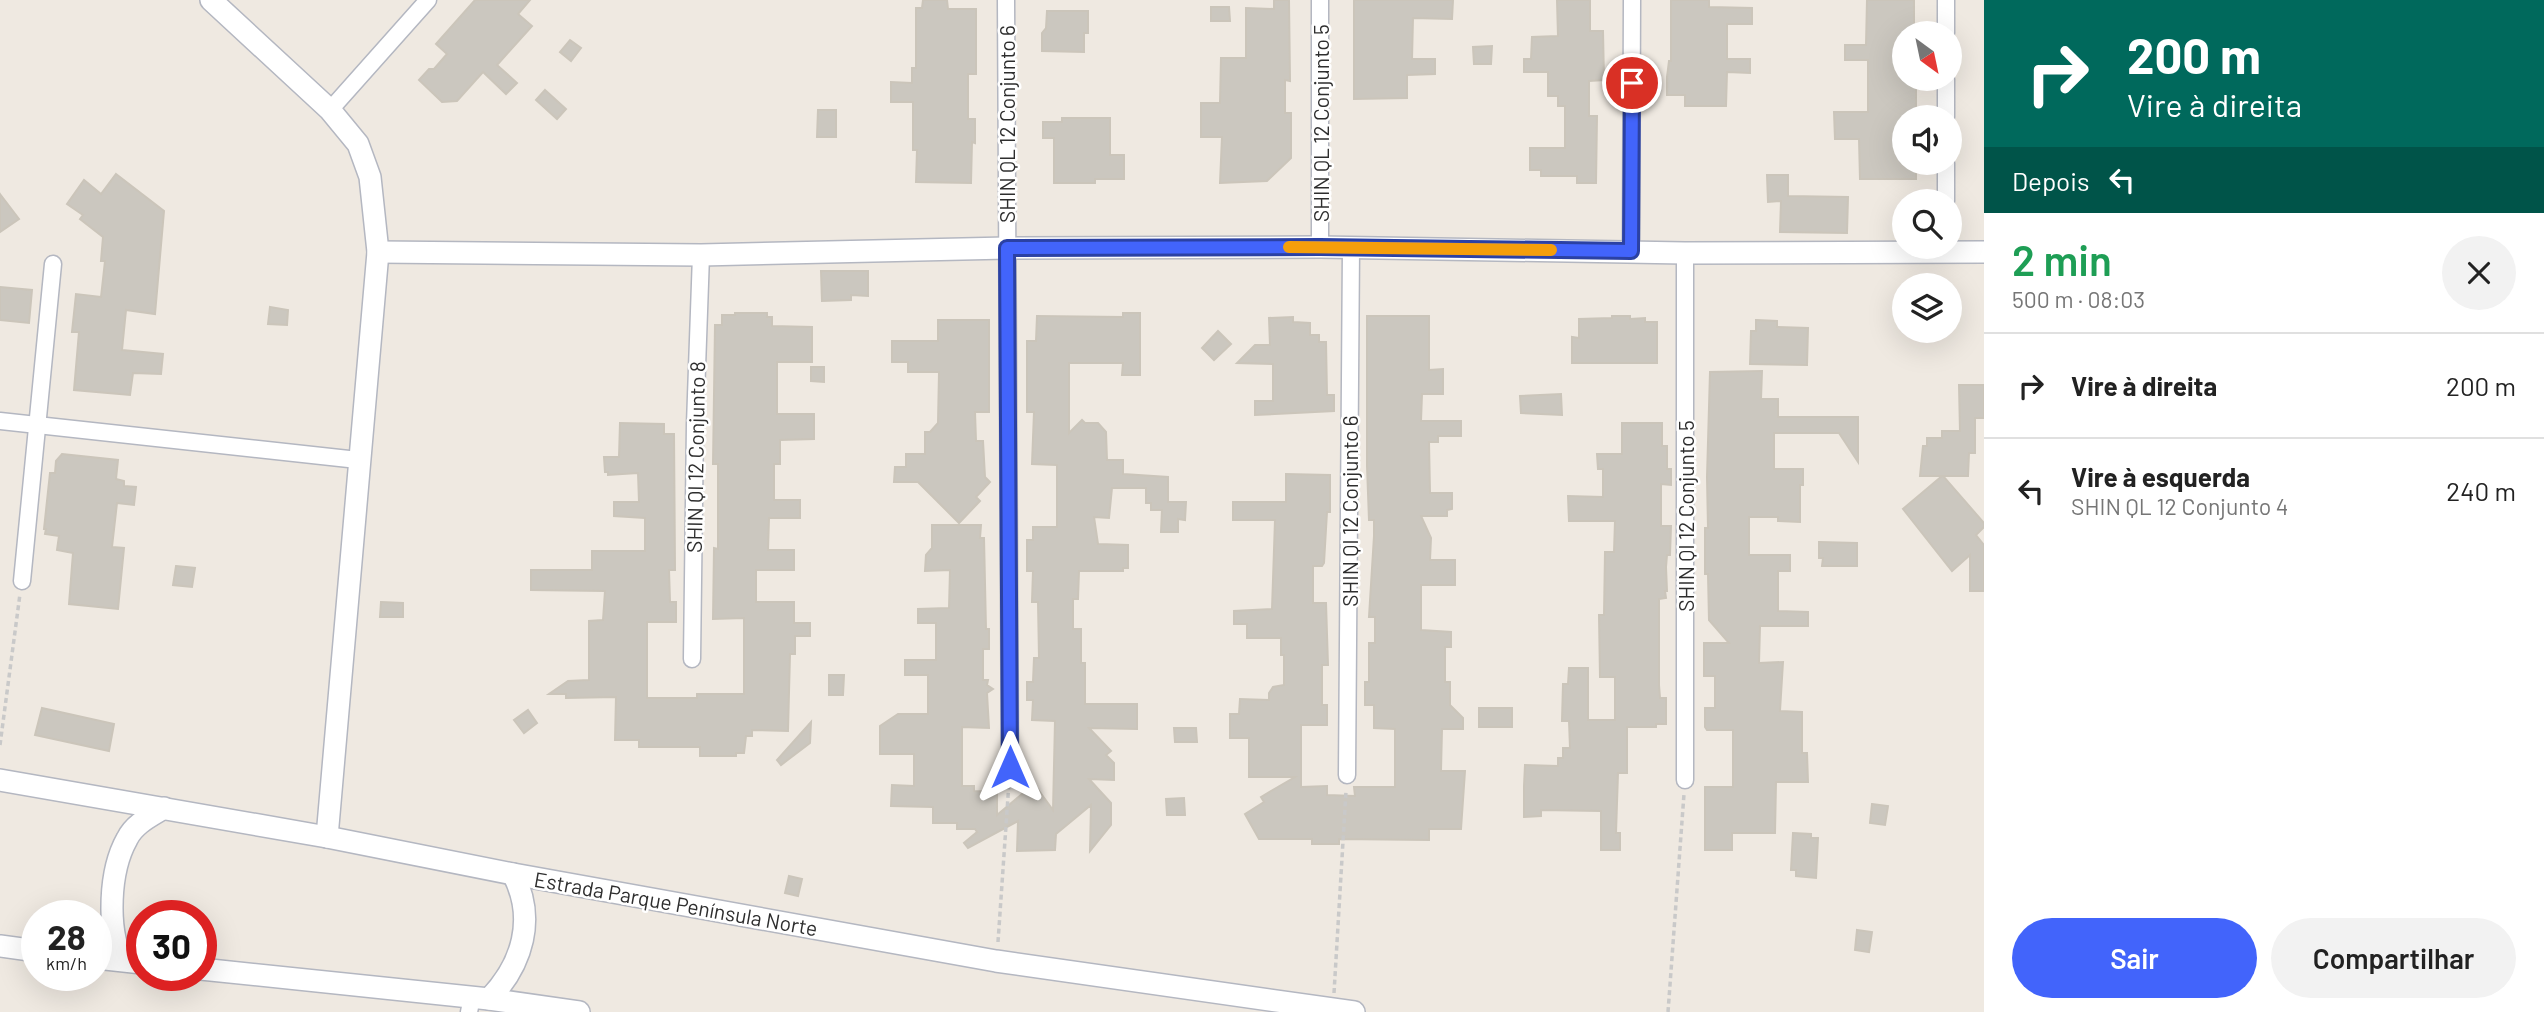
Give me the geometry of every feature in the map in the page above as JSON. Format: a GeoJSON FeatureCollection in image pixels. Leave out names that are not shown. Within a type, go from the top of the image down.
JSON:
{"type":"FeatureCollection","features":[{"type":"Feature","properties":{"kind":"street"},"geometry":{"type":"LineString","coordinates":[[211,0],[330,110],[358,144],[370,177],[378,252],[327,837]]}},
{"type":"Feature","properties":{"kind":"street"},"geometry":{"type":"LineString","coordinates":[[330,110],[428,0]]}},
{"type":"Feature","properties":{"kind":"street","name":"SHIN QL 12 Conjunto 6"},"geometry":{"type":"LineString","coordinates":[[1006,0],[1010,767]]}},
{"type":"Feature","properties":{"kind":"street","name":"SHIN QL 12 Conjunto 5"},"geometry":{"type":"LineString","coordinates":[[1320,0],[1320,247]]}},
{"type":"Feature","properties":{"kind":"street"},"geometry":{"type":"LineString","coordinates":[[1631,251],[1632,0]]}},
{"type":"Feature","properties":{"kind":"street"},"geometry":{"type":"LineString","coordinates":[[1946,0],[1946,21]]}},
{"type":"Feature","properties":{"kind":"street"},"geometry":{"type":"LineString","coordinates":[[378,252],[701,255],[1007,248],[1320,247],[1685,253],[1892,251]]}},
{"type":"Feature","properties":{"kind":"street","name":"SHIN QI 12 Conjunto 6"},"geometry":{"type":"LineString","coordinates":[[1347,775],[1351,248]]}},
{"type":"Feature","properties":{"kind":"street"},"geometry":{"type":"LineString","coordinates":[[1962,251],[1984,252]]}},
{"type":"Feature","properties":{"kind":"street","name":"SHIN QI 12 Conjunto 5"},"geometry":{"type":"LineString","coordinates":[[1685,253],[1685,780]]}},
{"type":"Feature","properties":{"kind":"street","name":"SHIN QI 12 Conjunto 8"},"geometry":{"type":"LineString","coordinates":[[692,659],[695,424],[701,255]]}},
{"type":"Feature","properties":{"kind":"street"},"geometry":{"type":"LineString","coordinates":[[22,581],[53,264]]}},
{"type":"Feature","properties":{"kind":"street"},"geometry":{"type":"LineString","coordinates":[[0,421],[358,460]]}},
{"type":"Feature","properties":{"kind":"street","name":"Estrada Parque Península Norte"},"geometry":{"type":"LineString","coordinates":[[0,780],[327,837],[513,874],[996,961],[1344,1011]]}},
{"type":"Feature","properties":{"kind":"street"},"geometry":{"type":"LineString","coordinates":[[126,955],[115,945],[113,925],[117,864],[127,838],[137,826],[164,808]]}},
{"type":"Feature","properties":{"kind":"street"},"geometry":{"type":"LineString","coordinates":[[477,1003],[505,983],[523,938],[526,911],[522,891],[513,874]]}},
{"type":"Feature","properties":{"kind":"street"},"geometry":{"type":"LineString","coordinates":[[0,946],[21,949]]}},
{"type":"Feature","properties":{"kind":"street"},"geometry":{"type":"LineString","coordinates":[[217,971],[477,1003],[579,1012]]}},
{"type":"Feature","properties":{"kind":"path"},"geometry":{"type":"LineString","coordinates":[[0,745],[22,581]]}},
{"type":"Feature","properties":{"kind":"path"},"geometry":{"type":"LineString","coordinates":[[996,961],[1010,767]]}},
{"type":"Feature","properties":{"kind":"path"},"geometry":{"type":"LineString","coordinates":[[1344,1011],[1347,775]]}},
{"type":"Feature","properties":{"kind":"path"},"geometry":{"type":"LineString","coordinates":[[1668,1012],[1685,780]]}},
{"type":"Feature","properties":{"kind":"building"},"geometry":{"type":"Polygon","coordinates":[[[475,0],[530,0],[518,14],[532,26],[497,65],[517,83],[506,94],[483,72],[457,101],[442,102],[419,80],[429,69],[434,69],[447,54],[436,44],[475,0]]]}},
{"type":"Feature","properties":{"kind":"building"},"geometry":{"type":"Polygon","coordinates":[[[923,0],[947,0],[948,9],[976,9],[976,74],[968,74],[968,119],[975,119],[971,183],[916,182],[917,150],[913,150],[913,102],[891,102],[891,82],[912,83],[912,68],[916,68],[916,8],[922,8],[923,0]]]}},
{"type":"Feature","properties":{"kind":"building"},"geometry":{"type":"Polygon","coordinates":[[[1274,0],[1289,0],[1290,81],[1285,80],[1285,113],[1291,113],[1291,158],[1267,181],[1220,183],[1222,137],[1201,137],[1201,103],[1220,103],[1221,58],[1246,58],[1246,8],[1274,9],[1274,0]]]}},
{"type":"Feature","properties":{"kind":"building"},"geometry":{"type":"Polygon","coordinates":[[[1354,0],[1453,0],[1452,19],[1413,18],[1412,59],[1435,59],[1435,74],[1407,75],[1407,98],[1354,99],[1354,0]]]}},
{"type":"Feature","properties":{"kind":"building"},"geometry":{"type":"Polygon","coordinates":[[[1557,0],[1590,0],[1590,31],[1603,31],[1604,80],[1589,81],[1589,116],[1597,116],[1596,183],[1577,183],[1577,176],[1541,176],[1541,170],[1530,170],[1530,148],[1565,148],[1565,106],[1558,106],[1558,96],[1548,96],[1548,72],[1524,72],[1524,59],[1531,59],[1532,37],[1558,36],[1557,0]]]}},
{"type":"Feature","properties":{"kind":"building"},"geometry":{"type":"Polygon","coordinates":[[[1671,0],[1709,0],[1709,7],[1752,8],[1752,24],[1727,24],[1727,59],[1750,59],[1750,73],[1727,72],[1726,106],[1685,106],[1685,95],[1667,95],[1667,77],[1671,61],[1671,0]]]}},
{"type":"Feature","properties":{"kind":"building"},"geometry":{"type":"Polygon","coordinates":[[[1867,0],[1914,0],[1914,21],[1892,21],[1892,91],[1916,91],[1916,105],[1892,105],[1892,175],[1916,175],[1916,179],[1860,179],[1859,139],[1835,139],[1834,112],[1868,112],[1868,60],[1845,60],[1845,45],[1866,45],[1867,0]]]}},
{"type":"Feature","properties":{"kind":"building"},"geometry":{"type":"Polygon","coordinates":[[[1211,7],[1229,7],[1230,21],[1211,21],[1211,7]]]}},
{"type":"Feature","properties":{"kind":"building"},"geometry":{"type":"Polygon","coordinates":[[[1047,11],[1088,11],[1088,33],[1084,33],[1084,52],[1042,51],[1042,33],[1046,28],[1047,11]]]}},
{"type":"Feature","properties":{"kind":"building"},"geometry":{"type":"Polygon","coordinates":[[[570,40],[581,48],[571,61],[560,52],[570,40]]]}},
{"type":"Feature","properties":{"kind":"building"},"geometry":{"type":"Polygon","coordinates":[[[1492,46],[1491,64],[1474,64],[1473,47],[1492,46]]]}},
{"type":"Feature","properties":{"kind":"building"},"geometry":{"type":"Polygon","coordinates":[[[545,90],[566,109],[557,119],[536,100],[545,90]]]}},
{"type":"Feature","properties":{"kind":"building"},"geometry":{"type":"Polygon","coordinates":[[[818,110],[836,110],[836,137],[817,137],[818,110]]]}},
{"type":"Feature","properties":{"kind":"building"},"geometry":{"type":"Polygon","coordinates":[[[1062,118],[1110,118],[1110,155],[1124,155],[1124,179],[1095,179],[1095,183],[1054,183],[1054,138],[1043,138],[1043,122],[1062,122],[1062,118]]]}},
{"type":"Feature","properties":{"kind":"building"},"geometry":{"type":"Polygon","coordinates":[[[116,174],[164,211],[155,314],[126,310],[122,350],[163,354],[161,374],[133,373],[130,395],[74,390],[79,332],[72,332],[76,294],[101,297],[105,261],[101,261],[103,237],[80,219],[83,215],[67,204],[84,180],[101,194],[116,174]]]}},
{"type":"Feature","properties":{"kind":"building"},"geometry":{"type":"Polygon","coordinates":[[[1767,175],[1788,175],[1788,196],[1848,197],[1847,233],[1780,232],[1781,201],[1768,202],[1767,175]]]}},
{"type":"Feature","properties":{"kind":"building"},"geometry":{"type":"Polygon","coordinates":[[[0,194],[19,219],[0,232],[0,194]]]}},
{"type":"Feature","properties":{"kind":"building"},"geometry":{"type":"Polygon","coordinates":[[[821,271],[868,271],[868,296],[851,295],[851,300],[822,301],[821,271]]]}},
{"type":"Feature","properties":{"kind":"building"},"geometry":{"type":"Polygon","coordinates":[[[0,287],[32,290],[29,323],[0,320],[0,287]]]}},
{"type":"Feature","properties":{"kind":"building"},"geometry":{"type":"Polygon","coordinates":[[[270,307],[288,310],[287,325],[268,324],[270,307]]]}},
{"type":"Feature","properties":{"kind":"building"},"geometry":{"type":"Polygon","coordinates":[[[767,313],[767,317],[772,317],[772,326],[812,327],[812,362],[777,362],[777,414],[814,414],[814,439],[780,440],[780,464],[774,464],[774,500],[800,500],[800,518],[769,518],[768,550],[794,550],[794,570],[756,570],[756,602],[794,602],[794,623],[810,623],[810,636],[795,636],[795,654],[790,654],[788,731],[752,730],[752,736],[746,736],[744,753],[736,753],[736,756],[700,756],[700,747],[639,747],[639,740],[615,740],[616,697],[566,698],[566,694],[549,694],[568,681],[589,680],[589,621],[603,620],[605,591],[531,590],[531,570],[592,570],[592,551],[645,551],[645,518],[614,516],[614,502],[639,502],[638,473],[608,475],[608,472],[605,472],[604,457],[619,457],[620,423],[664,424],[664,434],[674,434],[675,570],[669,570],[670,602],[676,602],[676,622],[647,622],[647,698],[744,694],[744,618],[713,619],[714,548],[718,549],[718,464],[713,464],[715,325],[722,325],[722,315],[767,313]]]}},
{"type":"Feature","properties":{"kind":"building"},"geometry":{"type":"Polygon","coordinates":[[[1123,313],[1140,313],[1140,375],[1122,375],[1123,363],[1069,363],[1069,433],[1082,420],[1085,423],[1098,423],[1106,432],[1107,460],[1123,460],[1123,474],[1168,477],[1168,502],[1186,502],[1185,520],[1178,519],[1178,532],[1161,532],[1162,510],[1151,510],[1151,503],[1146,503],[1146,488],[1112,488],[1109,518],[1094,517],[1098,544],[1128,545],[1128,568],[1123,568],[1123,571],[1079,571],[1078,599],[1073,599],[1073,629],[1081,629],[1081,663],[1085,663],[1085,704],[1137,704],[1137,729],[1089,728],[1111,751],[1106,755],[1114,763],[1114,780],[1089,779],[1111,803],[1111,825],[1090,851],[1091,805],[1056,834],[1055,850],[1017,851],[1018,821],[968,848],[964,843],[977,832],[975,829],[957,829],[957,823],[933,823],[933,807],[891,806],[892,785],[914,786],[914,754],[880,754],[880,726],[898,714],[928,714],[928,675],[905,675],[905,660],[936,660],[936,623],[918,623],[918,609],[949,608],[950,570],[925,571],[926,555],[932,548],[932,525],[981,525],[980,538],[984,538],[989,649],[983,649],[983,680],[988,680],[987,685],[993,689],[987,693],[989,728],[962,727],[962,786],[974,786],[974,791],[997,792],[997,815],[1034,784],[1053,810],[1055,721],[1032,720],[1033,700],[1027,700],[1027,682],[1033,682],[1034,658],[1039,658],[1038,602],[1032,602],[1033,571],[1027,571],[1027,540],[1033,540],[1033,527],[1057,527],[1057,465],[1032,464],[1034,412],[1027,412],[1027,341],[1036,341],[1037,316],[1123,317],[1123,313]]]}},
{"type":"Feature","properties":{"kind":"building"},"geometry":{"type":"Polygon","coordinates":[[[1367,316],[1429,316],[1429,370],[1443,369],[1443,394],[1422,394],[1421,421],[1461,421],[1461,436],[1438,436],[1438,442],[1429,442],[1430,493],[1452,493],[1452,509],[1447,510],[1447,516],[1421,516],[1431,538],[1430,560],[1455,560],[1455,585],[1421,585],[1421,630],[1451,632],[1451,647],[1445,647],[1445,682],[1450,682],[1450,705],[1463,718],[1463,729],[1442,729],[1441,771],[1465,771],[1461,829],[1429,829],[1429,840],[1339,839],[1339,844],[1312,844],[1312,839],[1259,839],[1245,814],[1264,802],[1261,797],[1295,777],[1249,777],[1249,738],[1230,738],[1230,714],[1239,714],[1240,699],[1269,700],[1273,687],[1284,685],[1281,638],[1247,638],[1247,624],[1234,624],[1234,611],[1272,609],[1275,520],[1233,520],[1233,502],[1286,502],[1286,474],[1330,475],[1330,512],[1327,512],[1324,563],[1322,566],[1313,566],[1313,603],[1326,603],[1328,665],[1322,665],[1322,705],[1327,705],[1327,725],[1301,725],[1301,787],[1327,786],[1327,795],[1355,796],[1354,787],[1395,787],[1395,729],[1374,728],[1374,705],[1365,705],[1365,682],[1369,682],[1369,643],[1375,643],[1375,617],[1369,617],[1374,520],[1369,520],[1367,466],[1367,316]]]}},
{"type":"Feature","properties":{"kind":"building"},"geometry":{"type":"Polygon","coordinates":[[[1612,316],[1645,318],[1645,322],[1657,322],[1657,363],[1572,363],[1572,337],[1579,338],[1579,319],[1612,316]]]}},
{"type":"Feature","properties":{"kind":"building"},"geometry":{"type":"Polygon","coordinates":[[[1293,317],[1293,322],[1310,323],[1310,335],[1319,335],[1319,342],[1326,342],[1327,395],[1334,395],[1334,411],[1255,415],[1255,401],[1273,401],[1273,364],[1237,363],[1255,345],[1270,345],[1269,318],[1293,317]]]}},
{"type":"Feature","properties":{"kind":"building"},"geometry":{"type":"Polygon","coordinates":[[[938,320],[989,320],[989,412],[975,412],[976,441],[983,441],[985,477],[990,482],[976,497],[980,501],[959,523],[918,482],[894,482],[895,467],[906,467],[906,454],[925,454],[925,432],[930,432],[938,423],[939,372],[908,372],[908,362],[892,362],[892,341],[938,341],[938,320]]]}},
{"type":"Feature","properties":{"kind":"building"},"geometry":{"type":"Polygon","coordinates":[[[1756,320],[1777,321],[1777,327],[1808,328],[1807,365],[1750,364],[1751,331],[1756,331],[1756,320]]]}},
{"type":"Feature","properties":{"kind":"building"},"geometry":{"type":"Polygon","coordinates":[[[1218,331],[1231,344],[1214,360],[1202,348],[1218,331]]]}},
{"type":"Feature","properties":{"kind":"building"},"geometry":{"type":"Polygon","coordinates":[[[811,367],[824,367],[824,382],[811,381],[811,367]]]}},
{"type":"Feature","properties":{"kind":"building"},"geometry":{"type":"Polygon","coordinates":[[[1762,371],[1761,399],[1778,399],[1778,417],[1858,417],[1858,462],[1839,433],[1774,433],[1774,469],[1803,469],[1800,522],[1778,521],[1778,517],[1749,517],[1749,555],[1790,555],[1790,571],[1778,571],[1778,611],[1808,612],[1808,626],[1760,626],[1759,663],[1783,662],[1780,711],[1802,712],[1802,753],[1807,753],[1808,782],[1776,782],[1775,833],[1732,833],[1732,850],[1705,850],[1705,787],[1733,787],[1733,730],[1707,730],[1705,727],[1705,708],[1715,708],[1715,676],[1704,676],[1704,643],[1729,643],[1709,620],[1708,574],[1705,574],[1710,372],[1762,371]]]}},
{"type":"Feature","properties":{"kind":"building"},"geometry":{"type":"Polygon","coordinates":[[[1959,385],[1984,385],[1984,418],[1975,418],[1975,453],[1969,453],[1968,476],[1943,476],[1984,523],[1984,527],[1976,535],[1984,545],[1984,591],[1970,591],[1970,555],[1952,571],[1903,509],[1942,476],[1920,476],[1923,446],[1927,446],[1927,438],[1942,438],[1942,431],[1960,431],[1959,385]]]}},
{"type":"Feature","properties":{"kind":"building"},"geometry":{"type":"Polygon","coordinates":[[[1561,394],[1562,415],[1521,413],[1520,396],[1561,394]]]}},
{"type":"Feature","properties":{"kind":"building"},"geometry":{"type":"Polygon","coordinates":[[[1622,423],[1662,423],[1662,446],[1667,446],[1667,469],[1671,469],[1671,485],[1661,484],[1661,526],[1671,526],[1670,555],[1667,555],[1666,567],[1666,598],[1659,599],[1659,685],[1660,698],[1666,698],[1666,724],[1656,724],[1656,727],[1627,727],[1627,773],[1618,773],[1616,833],[1620,833],[1620,850],[1601,850],[1601,811],[1541,810],[1541,816],[1524,817],[1525,765],[1558,766],[1558,758],[1563,758],[1563,748],[1570,748],[1569,721],[1562,721],[1563,684],[1568,684],[1569,668],[1588,668],[1588,720],[1615,720],[1615,677],[1600,677],[1599,615],[1604,615],[1605,552],[1614,552],[1615,521],[1569,521],[1568,496],[1603,497],[1603,469],[1598,469],[1597,454],[1622,454],[1622,423]]]}},
{"type":"Feature","properties":{"kind":"building"},"geometry":{"type":"Polygon","coordinates":[[[62,454],[118,460],[116,479],[124,481],[124,486],[136,487],[134,505],[117,503],[112,547],[124,548],[118,609],[69,604],[73,553],[57,550],[59,536],[45,534],[44,529],[50,473],[55,473],[56,461],[62,454]]]}},
{"type":"Feature","properties":{"kind":"building"},"geometry":{"type":"Polygon","coordinates":[[[1819,542],[1857,543],[1857,566],[1822,566],[1819,542]]]}},
{"type":"Feature","properties":{"kind":"building"},"geometry":{"type":"Polygon","coordinates":[[[176,566],[195,568],[192,587],[173,585],[176,566]]]}},
{"type":"Feature","properties":{"kind":"building"},"geometry":{"type":"Polygon","coordinates":[[[381,602],[403,603],[403,617],[380,617],[381,602]]]}},
{"type":"Feature","properties":{"kind":"building"},"geometry":{"type":"Polygon","coordinates":[[[829,675],[844,675],[843,695],[829,695],[829,675]]]}},
{"type":"Feature","properties":{"kind":"building"},"geometry":{"type":"Polygon","coordinates":[[[42,708],[114,724],[109,751],[35,735],[42,708]]]}},
{"type":"Feature","properties":{"kind":"building"},"geometry":{"type":"Polygon","coordinates":[[[1479,708],[1512,708],[1512,727],[1479,727],[1479,708]]]}},
{"type":"Feature","properties":{"kind":"building"},"geometry":{"type":"Polygon","coordinates":[[[528,710],[537,723],[524,733],[514,720],[528,710]]]}},
{"type":"Feature","properties":{"kind":"building"},"geometry":{"type":"Polygon","coordinates":[[[811,722],[810,743],[781,765],[777,760],[811,722]]]}},
{"type":"Feature","properties":{"kind":"building"},"geometry":{"type":"Polygon","coordinates":[[[1174,728],[1196,728],[1197,742],[1175,742],[1174,728]]]}},
{"type":"Feature","properties":{"kind":"building"},"geometry":{"type":"Polygon","coordinates":[[[1184,798],[1185,815],[1167,815],[1166,799],[1184,798]]]}},
{"type":"Feature","properties":{"kind":"building"},"geometry":{"type":"Polygon","coordinates":[[[1872,804],[1888,806],[1885,825],[1870,823],[1872,804]]]}},
{"type":"Feature","properties":{"kind":"building"},"geometry":{"type":"Polygon","coordinates":[[[1793,833],[1811,834],[1811,838],[1818,838],[1816,878],[1796,876],[1796,870],[1791,870],[1793,833]]]}},
{"type":"Feature","properties":{"kind":"building"},"geometry":{"type":"Polygon","coordinates":[[[789,876],[802,879],[798,896],[785,893],[789,876]]]}},
{"type":"Feature","properties":{"kind":"building"},"geometry":{"type":"Polygon","coordinates":[[[1857,930],[1872,932],[1869,952],[1855,950],[1857,930]]]}},
{"type":"Feature","properties":{"kind":"slow traffic"},"geometry":{"type":"LineString","coordinates":[[1289,247],[1551,250]]}},
{"type":"Feature","properties":{"kind":"route"},"geometry":{"type":"LineString","coordinates":[[1010,767],[1007,248],[1320,247],[1631,251],[1632,83]]}}]}
